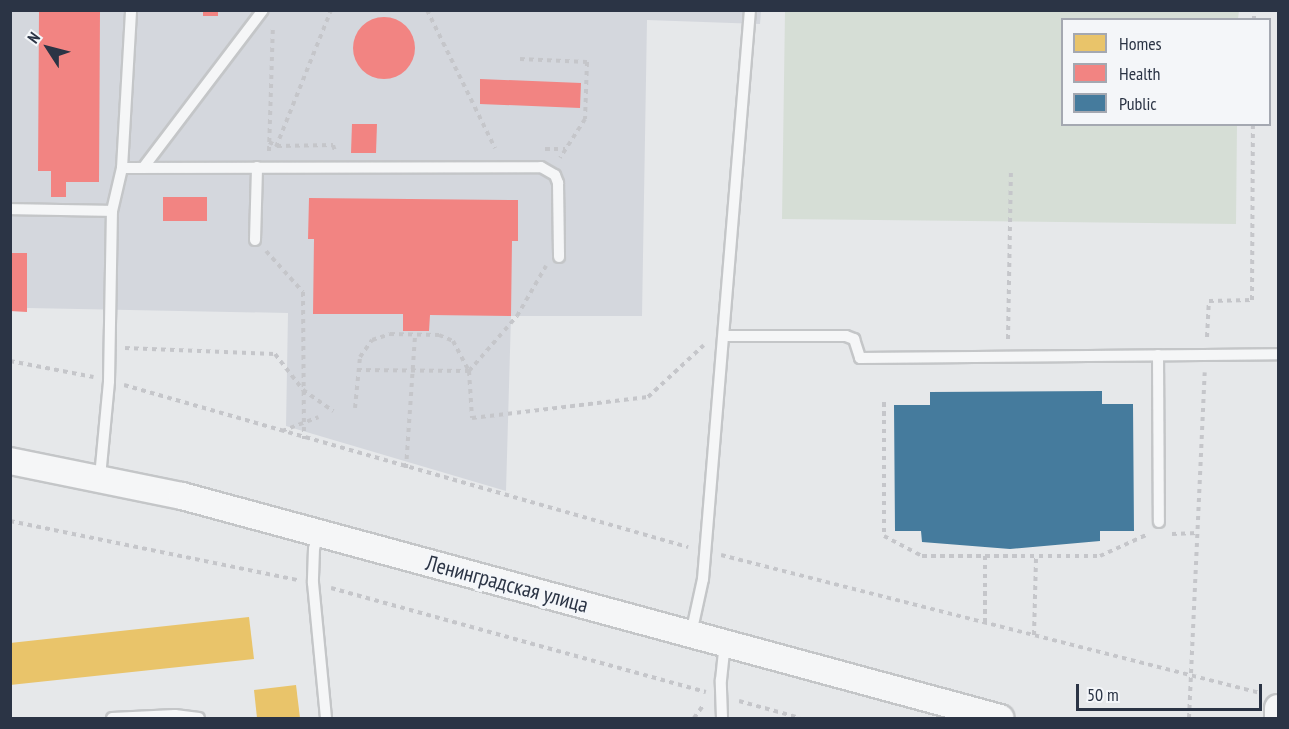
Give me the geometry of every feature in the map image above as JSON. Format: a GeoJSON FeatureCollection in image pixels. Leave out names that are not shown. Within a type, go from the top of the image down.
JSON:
{"type":"FeatureCollection","features":[{"type":"Feature","properties":{"kind":"street","name":"Ленинградская улица"},"geometry":{"type":"LineString","coordinates":[[10,461],[100,477],[318,532],[1000,718]]}},
{"type":"Feature","properties":{"kind":"street"},"geometry":{"type":"LineString","coordinates":[[1273,701],[1278,718]]}},
{"type":"Feature","properties":{"kind":"lane"},"geometry":{"type":"LineString","coordinates":[[100,477],[111,348],[112,212],[122,168],[131,10]]}},
{"type":"Feature","properties":{"kind":"lane"},"geometry":{"type":"LineString","coordinates":[[144,168],[263,10]]}},
{"type":"Feature","properties":{"kind":"lane"},"geometry":{"type":"LineString","coordinates":[[690,634],[705,551],[750,10]]}},
{"type":"Feature","properties":{"kind":"lane"},"geometry":{"type":"LineString","coordinates":[[261,241],[262,167]]}},
{"type":"Feature","properties":{"kind":"lane"},"geometry":{"type":"LineString","coordinates":[[122,168],[541,167],[550,171],[558,183],[559,257]]}},
{"type":"Feature","properties":{"kind":"lane"},"geometry":{"type":"LineString","coordinates":[[10,209],[112,212]]}},
{"type":"Feature","properties":{"kind":"lane"},"geometry":{"type":"LineString","coordinates":[[724,341],[846,336],[854,339],[860,358],[1278,354]]}},
{"type":"Feature","properties":{"kind":"lane"},"geometry":{"type":"LineString","coordinates":[[1158,355],[1159,522]]}},
{"type":"Feature","properties":{"kind":"lane"},"geometry":{"type":"LineString","coordinates":[[318,532],[314,549],[313,583],[326,718]]}},
{"type":"Feature","properties":{"kind":"lane"},"geometry":{"type":"LineString","coordinates":[[722,718],[721,696],[725,644]]}},
{"type":"Feature","properties":{"kind":"lane"},"geometry":{"type":"LineString","coordinates":[[112,718],[199,718]]}},
{"type":"Feature","properties":{"kind":"path"},"geometry":{"type":"LineString","coordinates":[[262,167],[332,10]]}},
{"type":"Feature","properties":{"kind":"path"},"geometry":{"type":"LineString","coordinates":[[427,10],[495,148]]}},
{"type":"Feature","properties":{"kind":"path"},"geometry":{"type":"LineString","coordinates":[[262,167],[273,22]]}},
{"type":"Feature","properties":{"kind":"path"},"geometry":{"type":"LineString","coordinates":[[520,59],[587,62],[585,119],[550,171]]}},
{"type":"Feature","properties":{"kind":"path"},"geometry":{"type":"LineString","coordinates":[[1189,718],[1209,301],[1251,300],[1253,126]]}},
{"type":"Feature","properties":{"kind":"path"},"geometry":{"type":"LineString","coordinates":[[1008,356],[1011,172]]}},
{"type":"Feature","properties":{"kind":"path"},"geometry":{"type":"LineString","coordinates":[[261,241],[266,253],[303,292],[304,439]]}},
{"type":"Feature","properties":{"kind":"path"},"geometry":{"type":"LineString","coordinates":[[357,370],[469,370],[517,316],[547,266],[547,255]]}},
{"type":"Feature","properties":{"kind":"path"},"geometry":{"type":"LineString","coordinates":[[355,408],[357,370],[372,340],[390,334],[439,335],[453,341],[469,370],[472,418],[648,397],[705,345],[724,341]]}},
{"type":"Feature","properties":{"kind":"path"},"geometry":{"type":"LineString","coordinates":[[406,468],[415,335]]}},
{"type":"Feature","properties":{"kind":"path"},"geometry":{"type":"LineString","coordinates":[[111,348],[275,354],[303,390],[333,411]]}},
{"type":"Feature","properties":{"kind":"path"},"geometry":{"type":"LineString","coordinates":[[10,361],[109,381],[304,439],[705,551],[1191,675],[1273,701]]}},
{"type":"Feature","properties":{"kind":"path"},"geometry":{"type":"LineString","coordinates":[[884,402],[884,536],[922,556],[1100,556],[1143,535],[1154,535]]}},
{"type":"Feature","properties":{"kind":"path"},"geometry":{"type":"LineString","coordinates":[[281,432],[318,417]]}},
{"type":"Feature","properties":{"kind":"path"},"geometry":{"type":"LineString","coordinates":[[10,521],[313,583],[800,718]]}},
{"type":"Feature","properties":{"kind":"path"},"geometry":{"type":"LineString","coordinates":[[1165,534],[1198,533]]}},
{"type":"Feature","properties":{"kind":"path"},"geometry":{"type":"LineString","coordinates":[[985,556],[985,622]]}},
{"type":"Feature","properties":{"kind":"path"},"geometry":{"type":"LineString","coordinates":[[1034,635],[1035,556]]}},
{"type":"Feature","properties":{"kind":"shaded area"},"geometry":{"type":"Polygon","coordinates":[[[11,11],[761,11],[760,24],[647,20],[642,316],[511,316],[506,491],[286,426],[288,313],[28,308],[11,311],[11,11]]]}},
{"type":"Feature","properties":{"kind":"shaded area"},"geometry":{"type":"Polygon","coordinates":[[[785,11],[1239,11],[1238,18],[1061,18],[1061,126],[1237,126],[1236,224],[782,219],[785,11]]]}},
{"type":"Feature","properties":{"kind":"building: Homes"},"geometry":{"type":"Polygon","coordinates":[[[249,617],[254,659],[10,685],[10,643],[249,617]]]}},
{"type":"Feature","properties":{"kind":"building: Homes"},"geometry":{"type":"Polygon","coordinates":[[[296,685],[300,718],[257,718],[254,690],[296,685]]]}},
{"type":"Feature","properties":{"kind":"building: Health"},"geometry":{"type":"Polygon","coordinates":[[[39,10],[100,10],[99,182],[66,182],[66,197],[51,197],[51,171],[38,171],[39,10]]]}},
{"type":"Feature","properties":{"kind":"building: Health"},"geometry":{"type":"Polygon","coordinates":[[[203,10],[218,10],[218,16],[203,16],[203,10]]]}},
{"type":"Feature","properties":{"kind":"building: Health"},"geometry":{"type":"Polygon","coordinates":[[[378,17],[390,17],[406,26],[413,36],[415,48],[413,60],[406,70],[390,79],[378,79],[367,74],[358,65],[353,54],[353,42],[358,31],[367,22],[378,17]]]}},
{"type":"Feature","properties":{"kind":"building: Health"},"geometry":{"type":"Polygon","coordinates":[[[480,79],[581,83],[580,108],[480,104],[480,79]]]}},
{"type":"Feature","properties":{"kind":"building: Health"},"geometry":{"type":"Polygon","coordinates":[[[352,124],[377,124],[376,153],[351,153],[352,124]]]}},
{"type":"Feature","properties":{"kind":"building: Health"},"geometry":{"type":"Polygon","coordinates":[[[163,197],[207,197],[207,221],[163,221],[163,197]]]}},
{"type":"Feature","properties":{"kind":"building: Health"},"geometry":{"type":"Polygon","coordinates":[[[309,198],[518,200],[518,241],[512,241],[511,316],[430,315],[429,331],[403,331],[403,314],[313,314],[314,239],[308,239],[309,198]]]}},
{"type":"Feature","properties":{"kind":"building: Health"},"geometry":{"type":"Polygon","coordinates":[[[10,253],[27,253],[27,312],[10,311],[10,253]]]}},
{"type":"Feature","properties":{"kind":"building: Public"},"geometry":{"type":"Polygon","coordinates":[[[1102,391],[1102,404],[1133,404],[1134,531],[1100,531],[1100,541],[1010,549],[922,542],[921,531],[895,531],[894,405],[930,405],[930,392],[1102,391]]]}}]}
